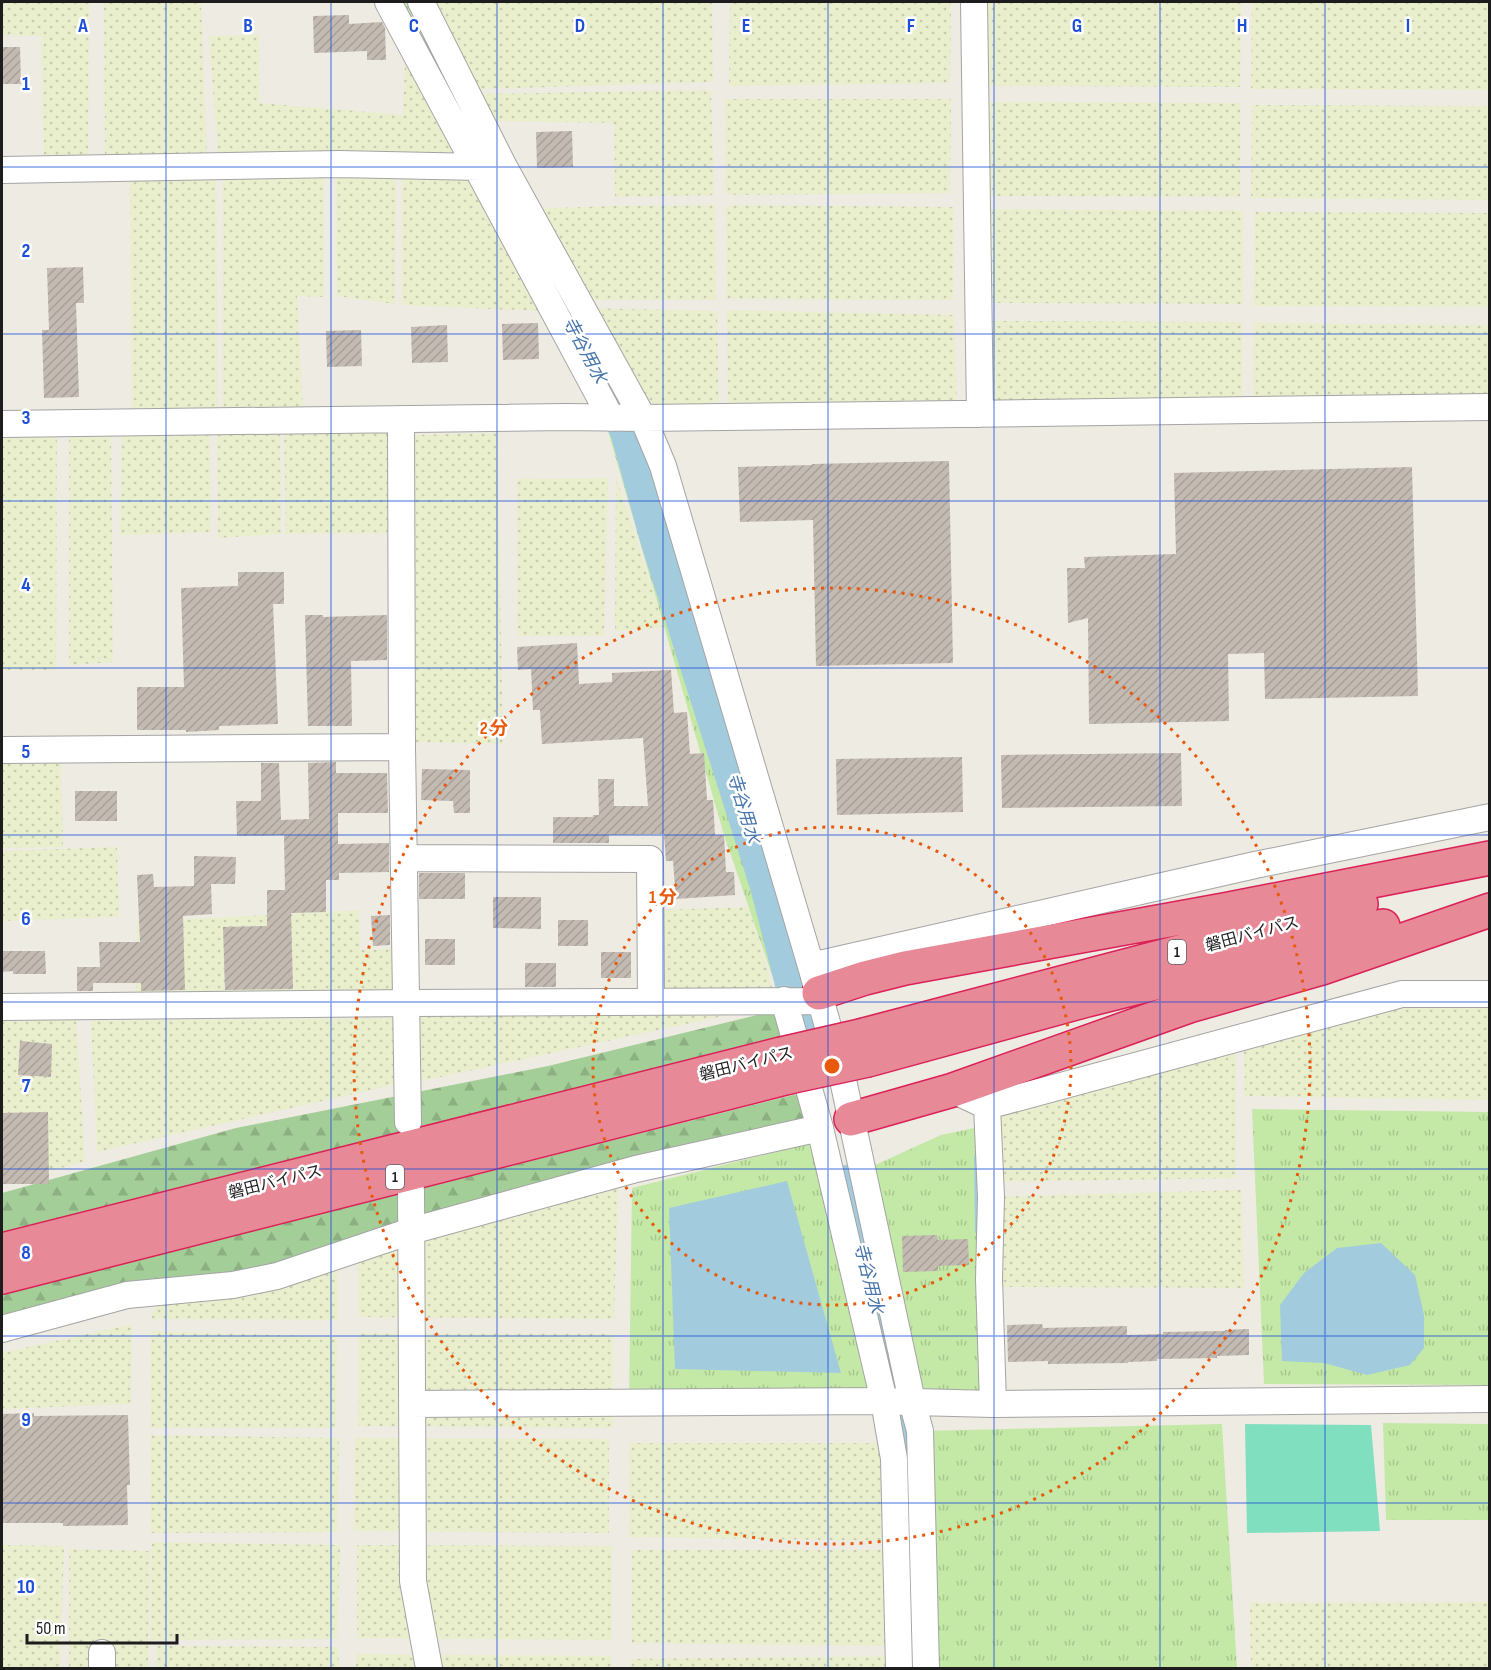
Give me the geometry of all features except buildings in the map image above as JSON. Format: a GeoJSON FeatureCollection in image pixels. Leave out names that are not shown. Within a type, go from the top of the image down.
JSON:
{"type":"FeatureCollection","features":[{"type":"Feature","properties":{"kind":"highway"},"geometry":{"type":"LineString","coordinates":[[805,994],[905,968],[1224,910],[1490,858]]}},
{"type":"Feature","properties":{"kind":"highway","name":"磐田バイパス"},"geometry":{"type":"LineString","coordinates":[[866,1047],[1490,870]]}},
{"type":"Feature","properties":{"kind":"highway","name":"磐田バイパス"},"geometry":{"type":"LineString","coordinates":[[2,1250],[785,1065],[1098,997],[1490,899]]}},
{"type":"Feature","properties":{"kind":"highway"},"geometry":{"type":"LineString","coordinates":[[851,1119],[953,1090],[1189,1006],[1322,968],[1490,910]]}},
{"type":"Feature","properties":{"kind":"highway","name":"磐田バイパス"},"geometry":{"type":"LineString","coordinates":[[2,1277],[785,1065]]}},
{"type":"Feature","properties":{"kind":"street"},"geometry":{"type":"LineString","coordinates":[[388,2],[490,166],[624,418],[663,466],[805,994],[820,1128],[898,1401],[920,1431],[926,1668]]}},
{"type":"Feature","properties":{"kind":"street"},"geometry":{"type":"LineString","coordinates":[[421,2],[490,166]]}},
{"type":"Feature","properties":{"kind":"street"},"geometry":{"type":"LineString","coordinates":[[974,2],[980,414]]}},
{"type":"Feature","properties":{"kind":"street"},"geometry":{"type":"LineString","coordinates":[[2,170],[339,164],[490,166]]}},
{"type":"Feature","properties":{"kind":"street"},"geometry":{"type":"LineString","coordinates":[[2,424],[1490,407]]}},
{"type":"Feature","properties":{"kind":"street"},"geometry":{"type":"LineString","coordinates":[[401,419],[402,747],[408,1122]]}},
{"type":"Feature","properties":{"kind":"street"},"geometry":{"type":"LineString","coordinates":[[2,750],[402,747]]}},
{"type":"Feature","properties":{"kind":"street"},"geometry":{"type":"LineString","coordinates":[[2,1007],[651,1001],[805,994],[1255,865],[1490,817]]}},
{"type":"Feature","properties":{"kind":"street"},"geometry":{"type":"LineString","coordinates":[[404,858],[651,859],[651,1001]]}},
{"type":"Feature","properties":{"kind":"street"},"geometry":{"type":"LineString","coordinates":[[805,994],[843,1080],[898,1401],[894,1459],[899,1668]]}},
{"type":"Feature","properties":{"kind":"street"},"geometry":{"type":"LineString","coordinates":[[953,1090],[987,1106],[1402,994],[1490,994]]}},
{"type":"Feature","properties":{"kind":"street"},"geometry":{"type":"LineString","coordinates":[[986,1403],[991,1197],[987,1106]]}},
{"type":"Feature","properties":{"kind":"street"},"geometry":{"type":"LineString","coordinates":[[2,1329],[128,1295],[233,1285],[277,1276],[411,1231],[636,1169],[820,1128]]}},
{"type":"Feature","properties":{"kind":"street"},"geometry":{"type":"LineString","coordinates":[[411,1190],[412,1581],[429,1668]]}},
{"type":"Feature","properties":{"kind":"street"},"geometry":{"type":"LineString","coordinates":[[412,1404],[1490,1399]]}},
{"type":"Feature","properties":{"kind":"green space"},"geometry":{"type":"Polygon","coordinates":[[[2,2],[89,2],[88,157],[44,160],[41,36],[2,35],[2,2]]]}},
{"type":"Feature","properties":{"kind":"green space"},"geometry":{"type":"Polygon","coordinates":[[[104,2],[201,2],[207,158],[105,157],[104,2]]]}},
{"type":"Feature","properties":{"kind":"green space"},"geometry":{"type":"Polygon","coordinates":[[[388,2],[421,2],[643,418],[811,966],[774,981],[724,835],[604,417],[388,2]]]}},
{"type":"Feature","properties":{"kind":"green space"},"geometry":{"type":"Polygon","coordinates":[[[437,2],[712,2],[713,82],[480,89],[437,2]]]}},
{"type":"Feature","properties":{"kind":"green space"},"geometry":{"type":"Polygon","coordinates":[[[730,2],[951,2],[950,83],[729,86],[730,2]]]}},
{"type":"Feature","properties":{"kind":"green space"},"geometry":{"type":"Polygon","coordinates":[[[986,2],[1241,2],[1240,87],[985,86],[986,2]]]}},
{"type":"Feature","properties":{"kind":"green space"},"geometry":{"type":"Polygon","coordinates":[[[1252,2],[1489,2],[1489,90],[1251,89],[1252,2]]]}},
{"type":"Feature","properties":{"kind":"green space"},"geometry":{"type":"Polygon","coordinates":[[[259,35],[259,103],[403,115],[405,61],[458,157],[218,155],[209,36],[259,35]]]}},
{"type":"Feature","properties":{"kind":"green space"},"geometry":{"type":"Polygon","coordinates":[[[711,90],[714,195],[615,197],[614,123],[494,121],[481,94],[711,90]]]}},
{"type":"Feature","properties":{"kind":"green space"},"geometry":{"type":"Polygon","coordinates":[[[725,99],[951,99],[950,193],[726,195],[725,99]]]}},
{"type":"Feature","properties":{"kind":"green space"},"geometry":{"type":"Polygon","coordinates":[[[986,102],[1240,103],[1240,197],[985,196],[986,102]]]}},
{"type":"Feature","properties":{"kind":"green space"},"geometry":{"type":"Polygon","coordinates":[[[1252,105],[1489,106],[1489,200],[1251,198],[1252,105]]]}},
{"type":"Feature","properties":{"kind":"green space"},"geometry":{"type":"Polygon","coordinates":[[[324,174],[324,297],[297,296],[303,409],[223,411],[223,175],[324,174]]]}},
{"type":"Feature","properties":{"kind":"green space"},"geometry":{"type":"Polygon","coordinates":[[[471,175],[540,311],[402,305],[402,178],[471,175]]]}},
{"type":"Feature","properties":{"kind":"green space"},"geometry":{"type":"Polygon","coordinates":[[[336,176],[396,177],[395,304],[337,296],[336,176]]]}},
{"type":"Feature","properties":{"kind":"green space"},"geometry":{"type":"Polygon","coordinates":[[[130,179],[216,180],[218,410],[132,410],[130,179]]]}},
{"type":"Feature","properties":{"kind":"green space"},"geometry":{"type":"Polygon","coordinates":[[[715,205],[716,300],[578,300],[528,209],[613,206],[715,205]]]}},
{"type":"Feature","properties":{"kind":"green space"},"geometry":{"type":"Polygon","coordinates":[[[726,205],[953,207],[953,300],[727,299],[726,205]]]}},
{"type":"Feature","properties":{"kind":"green space"},"geometry":{"type":"Polygon","coordinates":[[[988,209],[1243,211],[1243,304],[988,303],[988,209]]]}},
{"type":"Feature","properties":{"kind":"green space"},"geometry":{"type":"Polygon","coordinates":[[[1255,212],[1489,213],[1489,307],[1254,306],[1255,212]]]}},
{"type":"Feature","properties":{"kind":"green space"},"geometry":{"type":"Polygon","coordinates":[[[582,308],[717,311],[719,417],[643,418],[582,308]]]}},
{"type":"Feature","properties":{"kind":"green space"},"geometry":{"type":"Polygon","coordinates":[[[727,310],[954,315],[957,407],[728,417],[727,310]]]}},
{"type":"Feature","properties":{"kind":"green space"},"geometry":{"type":"Polygon","coordinates":[[[987,321],[1242,322],[1242,416],[987,414],[987,321]]]}},
{"type":"Feature","properties":{"kind":"green space"},"geometry":{"type":"Polygon","coordinates":[[[1254,323],[1489,325],[1489,418],[1253,417],[1254,323]]]}},
{"type":"Feature","properties":{"kind":"green space"},"geometry":{"type":"Polygon","coordinates":[[[2,416],[57,417],[56,670],[2,670],[2,416]]]}},
{"type":"Feature","properties":{"kind":"green space"},"geometry":{"type":"Polygon","coordinates":[[[389,428],[390,533],[286,534],[284,431],[389,428]]]}},
{"type":"Feature","properties":{"kind":"green space"},"geometry":{"type":"Polygon","coordinates":[[[209,429],[211,532],[120,535],[122,432],[209,429]]]}},
{"type":"Feature","properties":{"kind":"green space"},"geometry":{"type":"Polygon","coordinates":[[[217,432],[280,432],[281,534],[218,538],[217,432]]]}},
{"type":"Feature","properties":{"kind":"green space"},"geometry":{"type":"Polygon","coordinates":[[[497,433],[503,744],[414,742],[412,435],[497,433]]]}},
{"type":"Feature","properties":{"kind":"green space"},"geometry":{"type":"Polygon","coordinates":[[[111,435],[113,662],[69,665],[69,436],[111,435]]]}},
{"type":"Feature","properties":{"kind":"green space"},"geometry":{"type":"Polygon","coordinates":[[[616,476],[664,627],[615,631],[616,476]]]}},
{"type":"Feature","properties":{"kind":"green space"},"geometry":{"type":"Polygon","coordinates":[[[608,478],[604,636],[518,636],[517,479],[608,478]]]}},
{"type":"Feature","properties":{"kind":"green space"},"geometry":{"type":"Polygon","coordinates":[[[61,762],[63,847],[2,848],[2,764],[61,762]]]}},
{"type":"Feature","properties":{"kind":"green space"},"geometry":{"type":"Polygon","coordinates":[[[117,847],[119,917],[2,921],[2,851],[117,847]]]}},
{"type":"Feature","properties":{"kind":"green space"},"geometry":{"type":"Polygon","coordinates":[[[749,907],[776,1000],[659,992],[659,910],[749,907]]]}},
{"type":"Feature","properties":{"kind":"green space"},"geometry":{"type":"Polygon","coordinates":[[[359,910],[360,950],[406,948],[406,996],[136,1006],[137,922],[359,910]]]}},
{"type":"Feature","properties":{"kind":"green space"},"geometry":{"type":"Polygon","coordinates":[[[1402,994],[1489,1007],[1489,1100],[1245,1096],[1244,1045],[1402,994]]]}},
{"type":"Feature","properties":{"kind":"green space"},"geometry":{"type":"Polygon","coordinates":[[[412,1003],[769,1006],[413,1083],[412,1003]]]}},
{"type":"Feature","properties":{"kind":"green space"},"geometry":{"type":"Polygon","coordinates":[[[786,1008],[793,1033],[2,1233],[2,1193],[236,1128],[548,1066],[786,1008]]]}},
{"type":"Feature","properties":{"kind":"green space"},"geometry":{"type":"Polygon","coordinates":[[[2,1016],[76,1017],[85,1161],[2,1185],[2,1016]]]}},
{"type":"Feature","properties":{"kind":"green space"},"geometry":{"type":"Polygon","coordinates":[[[394,1018],[397,1084],[97,1152],[91,1021],[394,1018]]]}},
{"type":"Feature","properties":{"kind":"green space"},"geometry":{"type":"Polygon","coordinates":[[[1236,1053],[1236,1178],[982,1182],[987,1106],[1236,1053]]]}},
{"type":"Feature","properties":{"kind":"green space"},"geometry":{"type":"Polygon","coordinates":[[[809,1091],[820,1128],[277,1276],[2,1319],[2,1294],[809,1091]]]}},
{"type":"Feature","properties":{"kind":"green space"},"geometry":{"type":"Polygon","coordinates":[[[1252,1109],[1489,1112],[1489,1385],[1264,1384],[1252,1109]]]}},
{"type":"Feature","properties":{"kind":"green space"},"geometry":{"type":"Polygon","coordinates":[[[988,1125],[993,1404],[926,1401],[885,1276],[862,1171],[941,1135],[988,1125]]]}},
{"type":"Feature","properties":{"kind":"green space"},"geometry":{"type":"Polygon","coordinates":[[[823,1140],[875,1401],[629,1403],[632,1188],[823,1140]]]}},
{"type":"Feature","properties":{"kind":"green space"},"geometry":{"type":"Polygon","coordinates":[[[618,1183],[614,1319],[359,1317],[358,1257],[618,1183]]]}},
{"type":"Feature","properties":{"kind":"green space"},"geometry":{"type":"Polygon","coordinates":[[[1241,1190],[1244,1288],[990,1287],[991,1197],[1241,1190]]]}},
{"type":"Feature","properties":{"kind":"green space"},"geometry":{"type":"Polygon","coordinates":[[[337,1263],[338,1320],[151,1319],[159,1300],[337,1263]]]}},
{"type":"Feature","properties":{"kind":"green space"},"geometry":{"type":"Polygon","coordinates":[[[132,1324],[131,1404],[2,1409],[2,1353],[132,1324]]]}},
{"type":"Feature","properties":{"kind":"green space"},"geometry":{"type":"Polygon","coordinates":[[[151,1331],[337,1337],[336,1428],[151,1428],[151,1331]]]}},
{"type":"Feature","properties":{"kind":"green space"},"geometry":{"type":"Polygon","coordinates":[[[359,1333],[613,1334],[613,1428],[358,1426],[359,1333]]]}},
{"type":"Feature","properties":{"kind":"green space"},"geometry":{"type":"Polygon","coordinates":[[[1383,1423],[1489,1424],[1489,1520],[1386,1520],[1383,1423]]]}},
{"type":"Feature","properties":{"kind":"green space"},"geometry":{"type":"Polygon","coordinates":[[[1222,1424],[1237,1668],[926,1668],[920,1431],[1222,1424]]]}},
{"type":"Feature","properties":{"kind":"green space"},"geometry":{"type":"Polygon","coordinates":[[[1245,1424],[1371,1425],[1380,1531],[1247,1533],[1245,1424]]]}},
{"type":"Feature","properties":{"kind":"green space"},"geometry":{"type":"Polygon","coordinates":[[[151,1435],[339,1438],[337,1532],[151,1533],[151,1435]]]}},
{"type":"Feature","properties":{"kind":"green space"},"geometry":{"type":"Polygon","coordinates":[[[355,1438],[609,1439],[609,1533],[354,1531],[355,1438]]]}},
{"type":"Feature","properties":{"kind":"green space"},"geometry":{"type":"Polygon","coordinates":[[[630,1443],[889,1443],[896,1541],[629,1537],[630,1443]]]}},
{"type":"Feature","properties":{"kind":"green space"},"geometry":{"type":"Polygon","coordinates":[[[152,1542],[340,1545],[337,1639],[151,1640],[152,1542]]]}},
{"type":"Feature","properties":{"kind":"green space"},"geometry":{"type":"Polygon","coordinates":[[[2,1545],[64,1546],[60,1668],[2,1668],[2,1545]]]}},
{"type":"Feature","properties":{"kind":"green space"},"geometry":{"type":"Polygon","coordinates":[[[357,1545],[612,1546],[612,1640],[357,1638],[357,1545]]]}},
{"type":"Feature","properties":{"kind":"green space"},"geometry":{"type":"Polygon","coordinates":[[[69,1549],[150,1551],[148,1668],[69,1668],[69,1549]]]}},
{"type":"Feature","properties":{"kind":"green space"},"geometry":{"type":"Polygon","coordinates":[[[632,1550],[896,1550],[899,1646],[632,1643],[632,1550]]]}},
{"type":"Feature","properties":{"kind":"green space"},"geometry":{"type":"Polygon","coordinates":[[[1489,1602],[1489,1668],[1251,1668],[1250,1603],[1489,1602]]]}},
{"type":"Feature","properties":{"kind":"green space"},"geometry":{"type":"Polygon","coordinates":[[[157,1646],[338,1647],[339,1668],[157,1668],[157,1646]]]}},
{"type":"Feature","properties":{"kind":"green space"},"geometry":{"type":"Polygon","coordinates":[[[356,1654],[611,1656],[611,1668],[356,1668],[356,1654]]]}},
{"type":"Feature","properties":{"kind":"green space"},"geometry":{"type":"Polygon","coordinates":[[[899,1656],[899,1668],[631,1668],[631,1659],[899,1656]]]}},
{"type":"Feature","properties":{"kind":"water"},"geometry":{"type":"Polygon","coordinates":[[[787,1181],[841,1373],[675,1369],[669,1208],[787,1181]]]}},
{"type":"Feature","properties":{"kind":"water"},"geometry":{"type":"Polygon","coordinates":[[[1381,1243],[1415,1275],[1424,1315],[1424,1348],[1410,1365],[1367,1375],[1324,1363],[1282,1361],[1280,1305],[1304,1273],[1337,1248],[1381,1243]]]}},
{"type":"Feature","properties":{"kind":"waterway","name":"寺谷用水"},"geometry":{"type":"LineString","coordinates":[[606,385],[628,431],[659,542],[768,886],[806,1034]]}},
{"type":"Feature","properties":{"kind":"waterway"},"geometry":{"type":"LineString","coordinates":[[977,1157],[978,1231]]}},
{"type":"Feature","properties":{"kind":"waterway","name":"寺谷用水"},"geometry":{"type":"LineString","coordinates":[[845,1183],[891,1364],[901,1437]]}}]}
